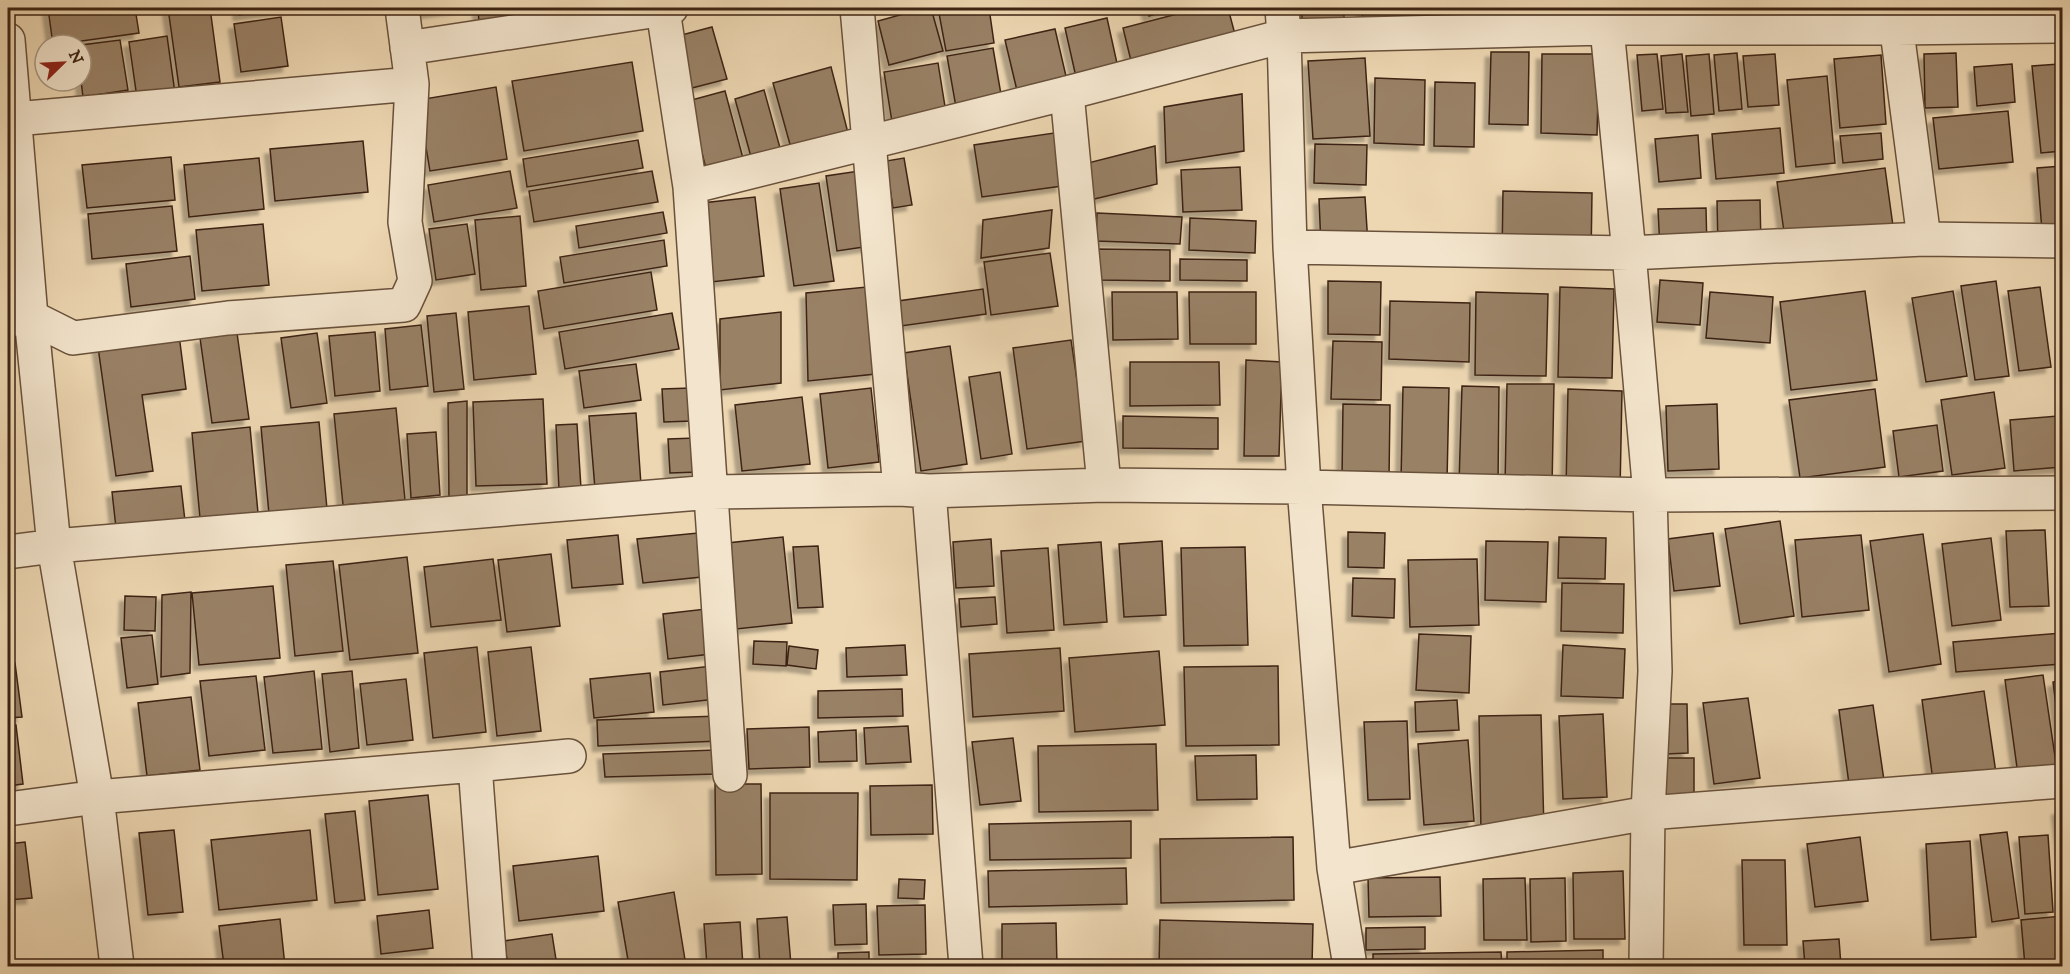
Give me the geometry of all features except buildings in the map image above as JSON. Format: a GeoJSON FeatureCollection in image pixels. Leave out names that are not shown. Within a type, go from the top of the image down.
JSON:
{"type":"FeatureCollection","features":[{"type":"Feature","properties":{"kind":"street"},"geometry":{"type":"LineString","coordinates":[[19,319],[73,338],[228,318],[404,305],[415,281],[405,222],[412,84],[402,8]]}},
{"type":"Feature","properties":{"kind":"street"},"geometry":{"type":"LineString","coordinates":[[857,8],[869,141],[915,490],[966,966]]}},
{"type":"Feature","properties":{"kind":"street"},"geometry":{"type":"LineString","coordinates":[[407,48],[667,9],[690,187],[730,775]]}},
{"type":"Feature","properties":{"kind":"street"},"geometry":{"type":"LineString","coordinates":[[690,187],[1067,93],[1283,22],[1606,18],[1895,18],[2062,26]]}},
{"type":"Feature","properties":{"kind":"street"},"geometry":{"type":"LineString","coordinates":[[1606,18],[1650,495],[1655,671],[1648,813],[1646,966]]}},
{"type":"Feature","properties":{"kind":"street"},"geometry":{"type":"LineString","coordinates":[[1895,18],[1924,239]]}},
{"type":"Feature","properties":{"kind":"street"},"geometry":{"type":"LineString","coordinates":[[1283,22],[1290,247],[1304,487],[1334,868],[1350,966]]}},
{"type":"Feature","properties":{"kind":"street"},"geometry":{"type":"LineString","coordinates":[[8,40],[15,118],[19,319],[54,546],[97,797],[117,966]]}},
{"type":"Feature","properties":{"kind":"street"},"geometry":{"type":"LineString","coordinates":[[15,118],[412,84]]}},
{"type":"Feature","properties":{"kind":"street"},"geometry":{"type":"LineString","coordinates":[[1067,93],[1104,485]]}},
{"type":"Feature","properties":{"kind":"street"},"geometry":{"type":"LineString","coordinates":[[1290,247],[1629,253],[1924,239],[2062,241]]}},
{"type":"Feature","properties":{"kind":"street"},"geometry":{"type":"LineString","coordinates":[[8,552],[54,546],[712,492],[1104,485],[1650,495],[2062,492]]}},
{"type":"Feature","properties":{"kind":"street"},"geometry":{"type":"LineString","coordinates":[[8,809],[97,797],[568,756]]}},
{"type":"Feature","properties":{"kind":"street"},"geometry":{"type":"LineString","coordinates":[[475,765],[490,966]]}},
{"type":"Feature","properties":{"kind":"street"},"geometry":{"type":"LineString","coordinates":[[1334,868],[1648,813],[2062,781]]}}]}
